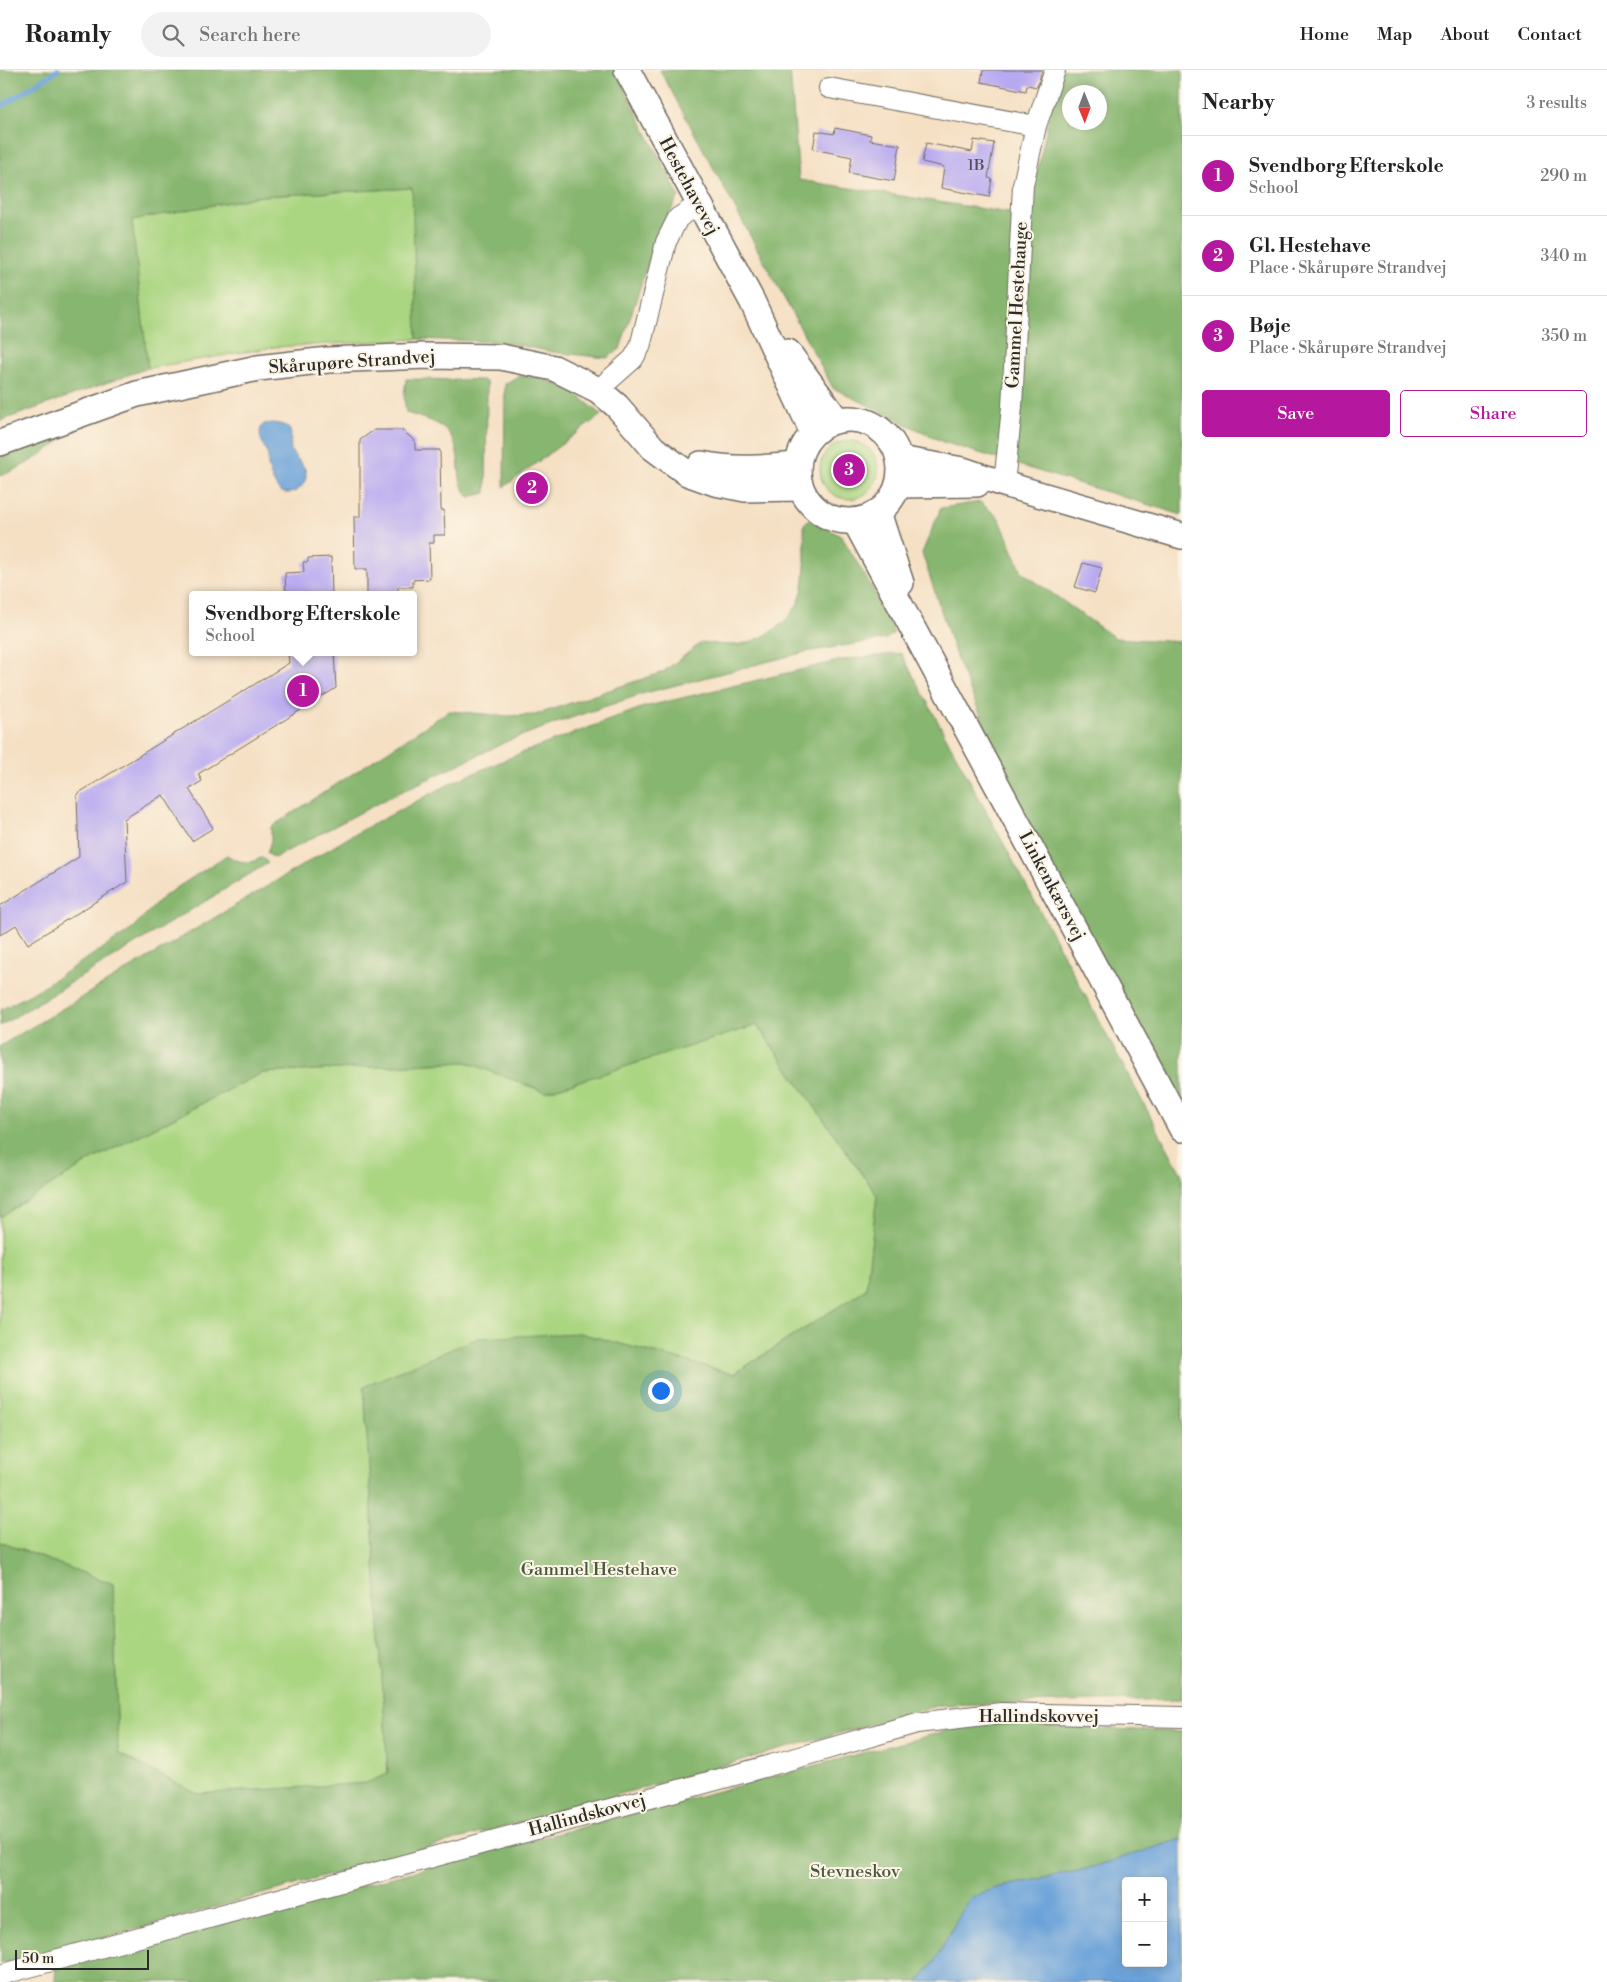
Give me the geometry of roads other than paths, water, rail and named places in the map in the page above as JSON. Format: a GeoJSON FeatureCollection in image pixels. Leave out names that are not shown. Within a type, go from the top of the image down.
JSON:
{"type":"FeatureCollection","features":[{"type":"Feature","properties":{"kind":"street","name":"Hestehavevej"},"geometry":{"type":"LineString","coordinates":[[627,70],[698,205],[752,301],[814,433]]}},
{"type":"Feature","properties":{"kind":"street","name":"Gammel Hestehauge"},"geometry":{"type":"LineString","coordinates":[[1004,484],[1012,406],[1023,185],[1036,126],[1055,70]]}},
{"type":"Feature","properties":{"kind":"street"},"geometry":{"type":"LineString","coordinates":[[829,88],[1036,126]]}},
{"type":"Feature","properties":{"kind":"street"},"geometry":{"type":"LineString","coordinates":[[598,390],[633,359],[640,347],[666,242],[678,218],[698,205]]}},
{"type":"Feature","properties":{"kind":"street","name":"Hestehavevej"},"geometry":{"type":"LineString","coordinates":[[752,301],[837,420]]}},
{"type":"Feature","properties":{"kind":"street","name":"Skårupøre Strandvej"},"geometry":{"type":"LineString","coordinates":[[0,443],[137,394],[258,368],[328,360],[426,356],[501,357],[554,368],[598,390],[617,406],[653,448],[700,464],[725,469],[750,469],[799,476]]}},
{"type":"Feature","properties":{"kind":"street"},"geometry":{"type":"LineString","coordinates":[[855,419],[870,423],[883,432],[893,444],[899,459],[898,485],[894,496],[878,512],[867,518],[855,521],[844,521],[822,514],[813,507],[799,476],[803,448],[814,433],[824,425],[837,420],[855,419]]}},
{"type":"Feature","properties":{"kind":"street"},"geometry":{"type":"LineString","coordinates":[[899,459],[963,470],[1004,484],[1182,536]]}},
{"type":"Feature","properties":{"kind":"street"},"geometry":{"type":"LineString","coordinates":[[898,485],[1004,484]]}},
{"type":"Feature","properties":{"kind":"street","name":"Linkenkærsvej"},"geometry":{"type":"LineString","coordinates":[[878,512],[921,643]]}},
{"type":"Feature","properties":{"kind":"street","name":"Linkenkærsvej"},"geometry":{"type":"LineString","coordinates":[[855,521],[1182,1129]]}},
{"type":"Feature","properties":{"kind":"street","name":"Hallindskovvej"},"geometry":{"type":"LineString","coordinates":[[0,1975],[772,1765],[917,1723],[1002,1713],[1182,1717]]}},
{"type":"Feature","properties":{"kind":"water"},"geometry":{"type":"Polygon","coordinates":[[[273,423],[289,428],[291,451],[305,469],[306,475],[303,485],[294,492],[284,493],[279,490],[269,471],[268,456],[260,431],[264,424],[273,423]]]}},
{"type":"Feature","properties":{"kind":"water"},"geometry":{"type":"Polygon","coordinates":[[[1182,1839],[1182,1982],[918,1982],[933,1964],[971,1898],[992,1889],[1083,1870],[1182,1839]]]}},
{"type":"Feature","properties":{"kind":"waterway"},"geometry":{"type":"LineString","coordinates":[[0,107],[58,70]]}},
{"type":"Feature","properties":{"kind":"place","name":"Bøje"},"geometry":{"type":"Point","coordinates":[849,470]}},
{"type":"Feature","properties":{"kind":"place","name":"Gl. Hestehave"},"geometry":{"type":"Point","coordinates":[532,488]}},
{"type":"Feature","properties":{"kind":"place","name":"Svendborg Efterskole"},"geometry":{"type":"Point","coordinates":[303,691]}},
{"type":"Feature","properties":{"kind":"park label","name":"Gammel Hestehave"},"geometry":{"type":"Point","coordinates":[599,1569]}},
{"type":"Feature","properties":{"kind":"park label","name":"Stevneskov"},"geometry":{"type":"Point","coordinates":[855,1871]}}]}
